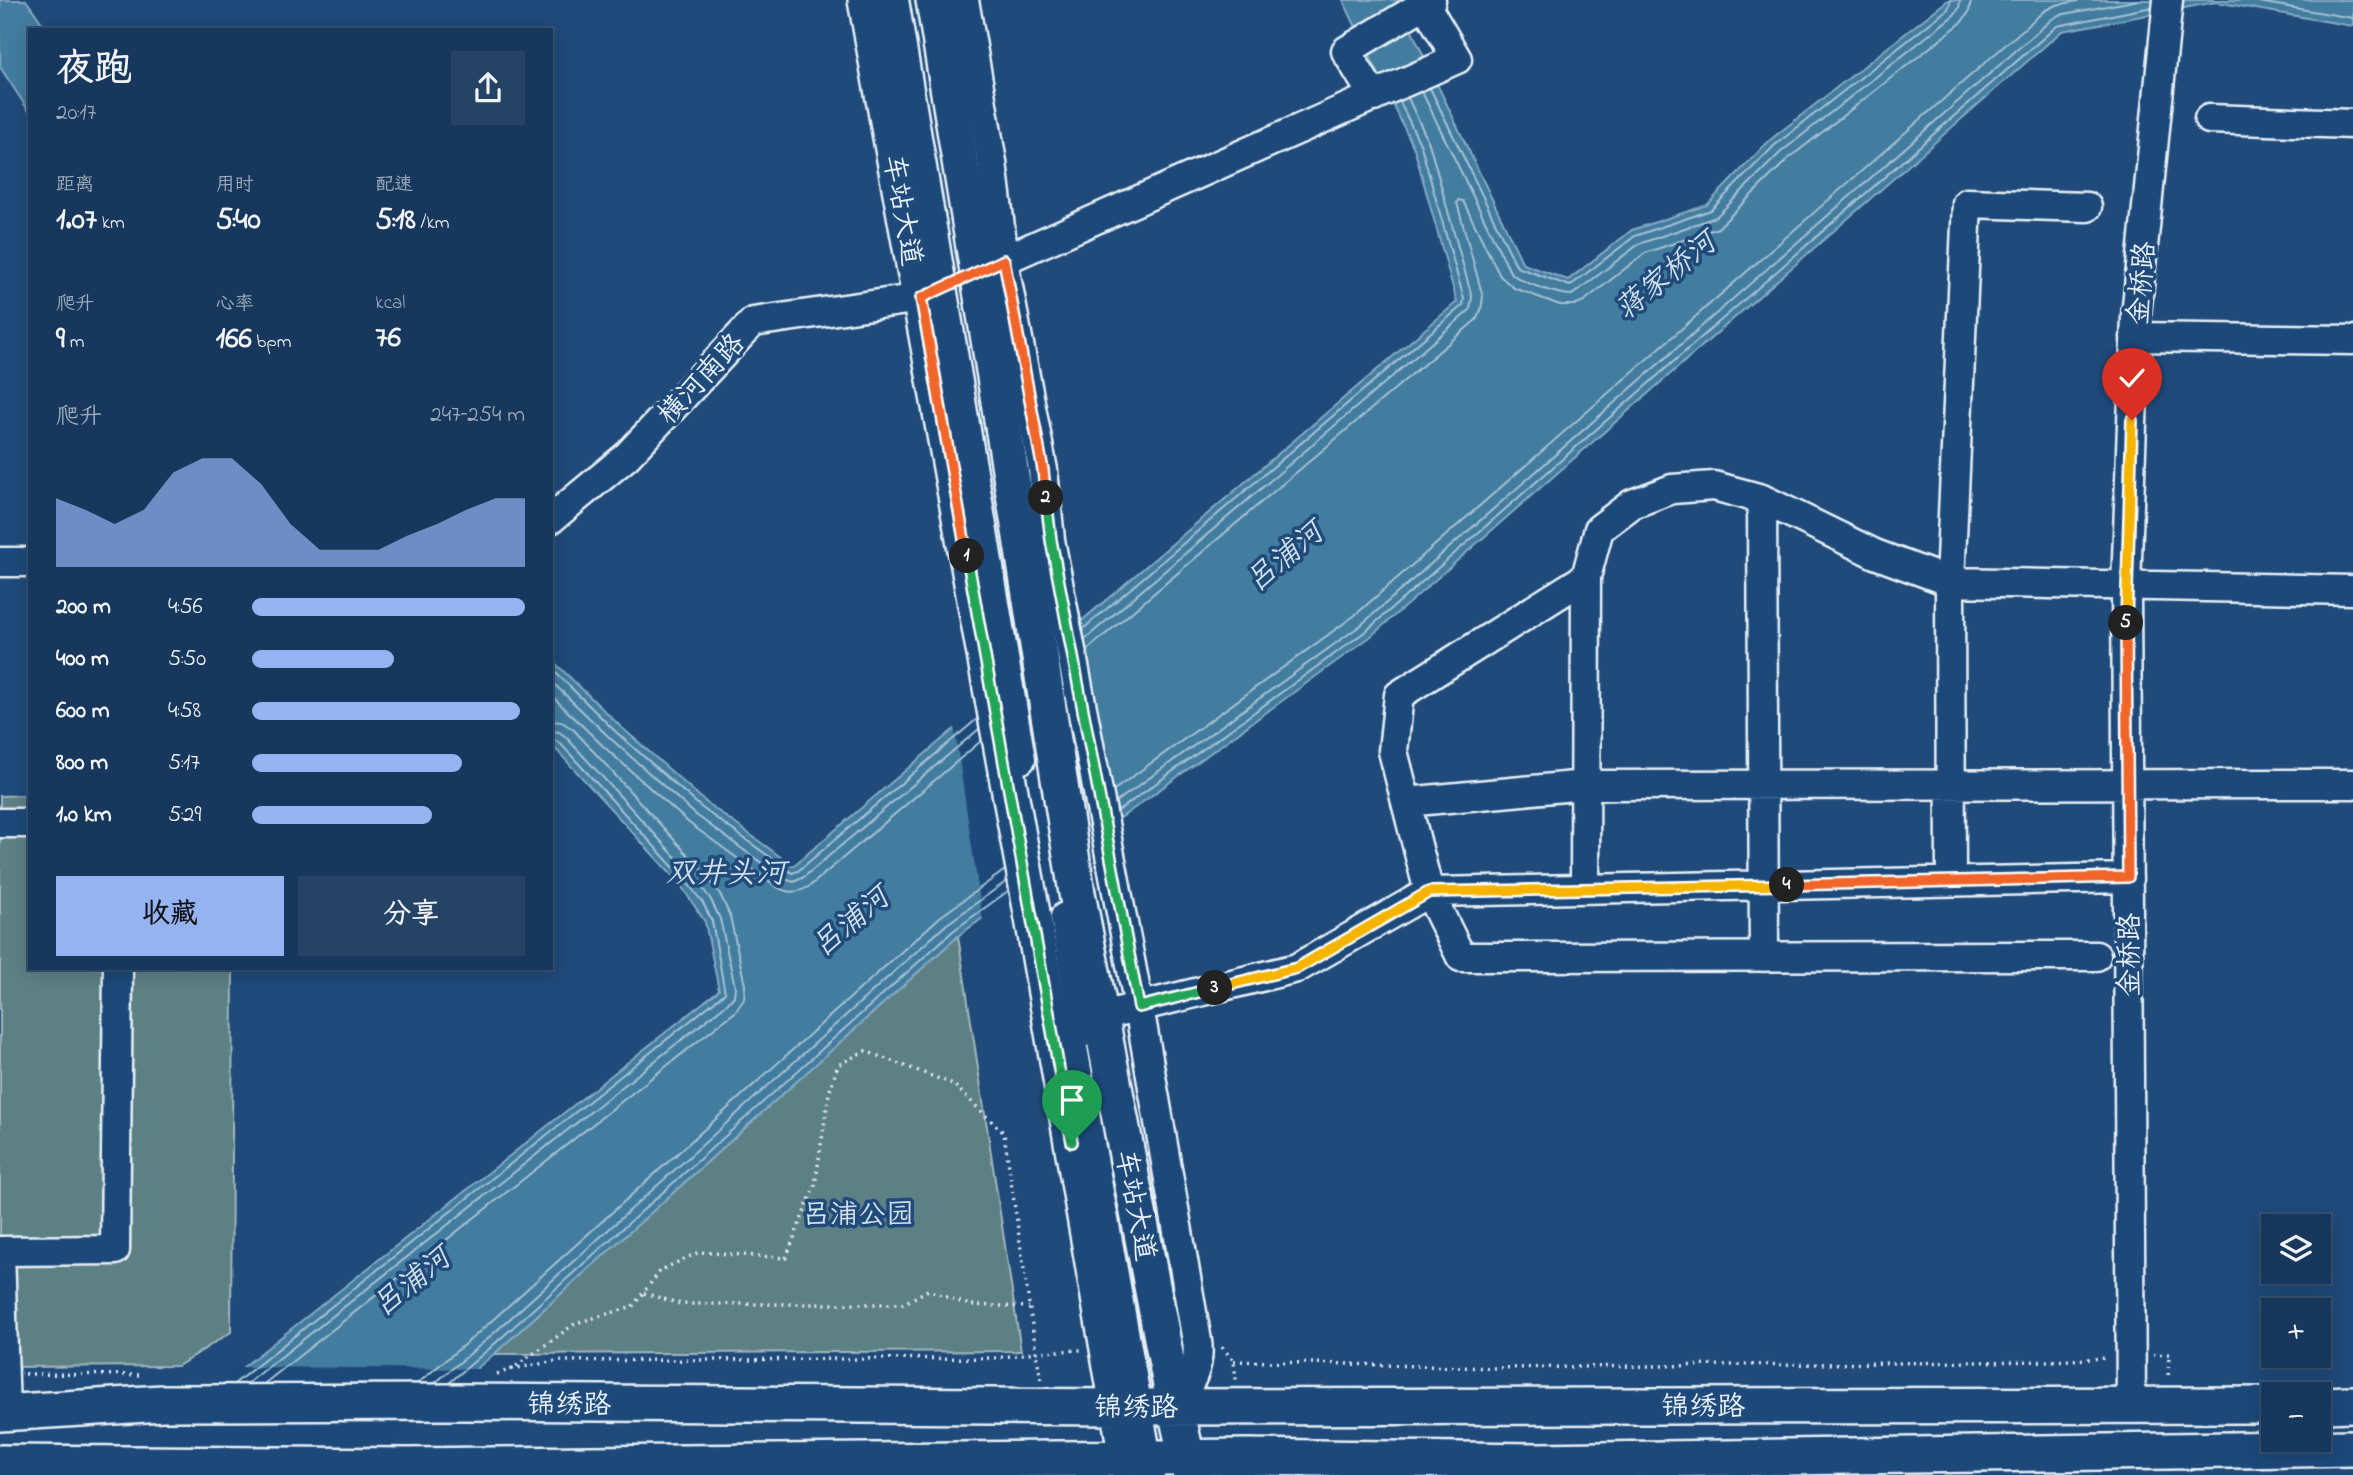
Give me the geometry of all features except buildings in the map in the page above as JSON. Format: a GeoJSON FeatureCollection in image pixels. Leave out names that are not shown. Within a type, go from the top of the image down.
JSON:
{"type":"FeatureCollection","features":[{"type":"Feature","properties":{"kind":"main road","name":"车站大道"},"geometry":{"type":"LineString","coordinates":[[866,0],[961,280],[1036,538],[1077,893],[1101,1016],[1146,1407],[1158,1467]]}},
{"type":"Feature","properties":{"kind":"main road","name":"车站大道"},"geometry":{"type":"LineString","coordinates":[[934,0],[961,280],[965,544],[1036,935],[1158,1467]]}},
{"type":"Feature","properties":{"kind":"main road","name":"锦绣路"},"geometry":{"type":"LineString","coordinates":[[3,1413],[163,1403],[462,1402],[1146,1407],[2261,1405]]}},
{"type":"Feature","properties":{"kind":"main road"},"geometry":{"type":"LineString","coordinates":[[2331,1405],[2353,1404]]}},
{"type":"Feature","properties":{"kind":"main road","name":"锦绣路"},"geometry":{"type":"LineString","coordinates":[[0,1463],[428,1469],[1158,1467],[1247,1457],[2132,1464],[2353,1448]]}},
{"type":"Feature","properties":{"kind":"street"},"geometry":{"type":"LineString","coordinates":[[894,0],[961,280],[1012,702],[1086,1043],[1146,1407],[1194,1377],[1199,1350],[1116,883],[1036,538]]}},
{"type":"Feature","properties":{"kind":"street"},"geometry":{"type":"LineString","coordinates":[[911,0],[961,280],[1036,736],[1044,846]]}},
{"type":"Feature","properties":{"kind":"street"},"geometry":{"type":"LineString","coordinates":[[961,280],[992,162],[964,0]]}},
{"type":"Feature","properties":{"kind":"street"},"geometry":{"type":"LineString","coordinates":[[1374,97],[1346,51],[1428,2]]}},
{"type":"Feature","properties":{"kind":"street","name":"横河南路"},"geometry":{"type":"LineString","coordinates":[[553,517],[627,456],[753,322],[961,280],[1457,60],[1428,2]]}},
{"type":"Feature","properties":{"kind":"street","name":"金桥路"},"geometry":{"type":"LineString","coordinates":[[2131,1407],[2126,586],[2135,337],[2167,14]]}},
{"type":"Feature","properties":{"kind":"street"},"geometry":{"type":"LineString","coordinates":[[2209,119],[2353,124]]}},
{"type":"Feature","properties":{"kind":"street"},"geometry":{"type":"LineString","coordinates":[[1951,881],[1950,582],[1967,203],[2087,207]]}},
{"type":"Feature","properties":{"kind":"street"},"geometry":{"type":"LineString","coordinates":[[2135,337],[2353,340]]}},
{"type":"Feature","properties":{"kind":"street"},"geometry":{"type":"LineString","coordinates":[[1585,888],[1586,577],[1599,529],[1632,504],[1672,489],[1714,486],[1762,499],[1875,554],[1950,582],[2353,590]]}},
{"type":"Feature","properties":{"kind":"street"},"geometry":{"type":"LineString","coordinates":[[1762,499],[1765,957]]}},
{"type":"Feature","properties":{"kind":"street"},"geometry":{"type":"LineString","coordinates":[[0,562],[28,562]]}},
{"type":"Feature","properties":{"kind":"street"},"geometry":{"type":"LineString","coordinates":[[1586,577],[1399,695],[1393,751],[1429,892],[1461,957],[2096,956]]}},
{"type":"Feature","properties":{"kind":"street"},"geometry":{"type":"LineString","coordinates":[[1406,802],[1585,785],[2353,785]]}},
{"type":"Feature","properties":{"kind":"street"},"geometry":{"type":"LineString","coordinates":[[0,823],[28,822]]}},
{"type":"Feature","properties":{"kind":"street"},"geometry":{"type":"LineString","coordinates":[[1101,1016],[1297,968],[1429,892],[2128,877]]}},
{"type":"Feature","properties":{"kind":"street"},"geometry":{"type":"LineString","coordinates":[[3,1413],[0,1251],[115,1250],[118,970]]}},
{"type":"Feature","properties":{"kind":"street"},"geometry":{"type":"LineString","coordinates":[[1158,1467],[1225,1475]]}},
{"type":"Feature","properties":{"kind":"path"},"geometry":{"type":"LineString","coordinates":[[490,1377],[512,1369],[556,1361],[996,1358],[1036,1352],[1004,1133],[953,1084],[865,1051],[838,1065],[829,1093],[814,1185],[786,1258],[699,1252],[661,1270],[632,1307],[576,1323],[512,1369]]}},
{"type":"Feature","properties":{"kind":"path"},"geometry":{"type":"LineString","coordinates":[[644,1293],[681,1304],[903,1304],[928,1290],[969,1305],[1030,1307]]}},
{"type":"Feature","properties":{"kind":"path"},"geometry":{"type":"LineString","coordinates":[[2143,1356],[2169,1354],[2167,1407]]}},
{"type":"Feature","properties":{"kind":"path"},"geometry":{"type":"LineString","coordinates":[[1234,1361],[1495,1368],[2052,1361],[2117,1357]]}},
{"type":"Feature","properties":{"kind":"path"},"geometry":{"type":"LineString","coordinates":[[2,1374],[140,1375]]}},
{"type":"Feature","properties":{"kind":"green space"},"geometry":{"type":"Polygon","coordinates":[[[28,795],[28,970],[233,970],[231,1332],[178,1366],[0,1367],[0,796],[28,795]]]}},
{"type":"Feature","properties":{"kind":"green space","name":"吕浦公园"},"geometry":{"type":"Polygon","coordinates":[[[958,936],[1021,1351],[494,1354],[958,936]]]}},
{"type":"Feature","properties":{"kind":"water"},"geometry":{"type":"Polygon","coordinates":[[[0,0],[26,0],[46,28],[28,28],[28,110],[0,67],[0,0]]]}},
{"type":"Feature","properties":{"kind":"water"},"geometry":{"type":"Polygon","coordinates":[[[1343,0],[1397,0],[1523,264],[1568,280],[1632,230],[1707,205],[1770,140],[1948,0],[2353,0],[2353,26],[2216,2],[2062,31],[1370,637],[958,936],[494,1354],[349,1475],[107,1475],[719,990],[705,922],[680,884],[553,746],[553,661],[620,726],[707,803],[793,866],[1457,302],[1414,148],[1343,0]]]}},
{"type":"Feature","properties":{"kind":"pier"},"geometry":{"type":"Polygon","coordinates":[[[1080,618],[1118,824],[983,922],[954,725],[1080,618]]]}},
{"type":"Feature","properties":{"kind":"pier"},"geometry":{"type":"Polygon","coordinates":[[[238,1367],[482,1369],[354,1475],[105,1472],[238,1367]]]}},
{"type":"Feature","properties":{"kind":"route"},"geometry":{"type":"LineString","coordinates":[[1072,1142],[921,298],[1004,260],[1043,470],[1051,540],[1139,1007],[1297,968],[1429,892],[2128,877],[2126,586],[2132,420]]}},
{"type":"Feature","properties":{"kind":"water label","name":"蒋家桥河"},"geometry":{"type":"Point","coordinates":[1665,275]}},
{"type":"Feature","properties":{"kind":"water label","name":"吕浦河"},"geometry":{"type":"Point","coordinates":[1284,556]}},
{"type":"Feature","properties":{"kind":"water label","name":"双井头河"},"geometry":{"type":"Point","coordinates":[726,872]}},
{"type":"Feature","properties":{"kind":"water label","name":"吕浦河"},"geometry":{"type":"Point","coordinates":[850,921]}},
{"type":"Feature","properties":{"kind":"water label","name":"吕浦河"},"geometry":{"type":"Point","coordinates":[411,1281]}}]}
